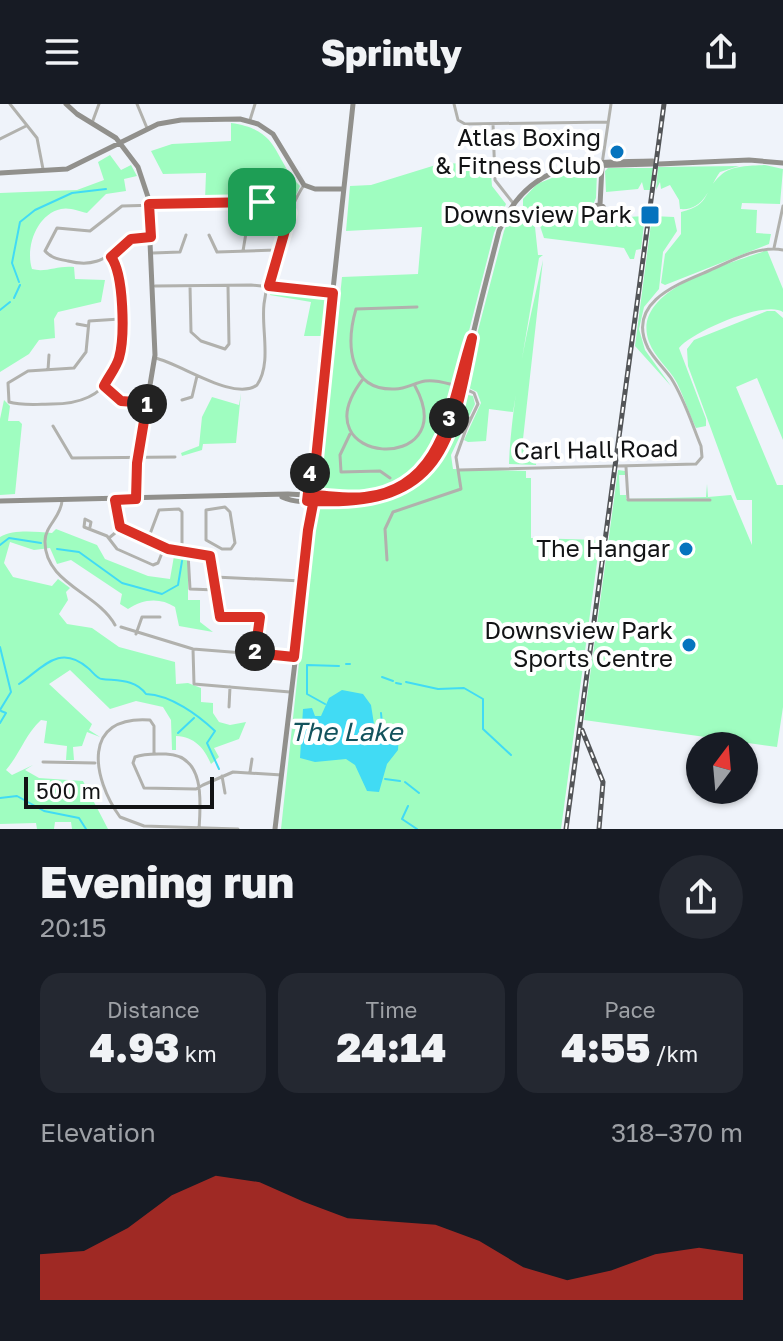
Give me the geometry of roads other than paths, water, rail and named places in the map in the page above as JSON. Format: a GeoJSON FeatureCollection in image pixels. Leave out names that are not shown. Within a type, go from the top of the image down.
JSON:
{"type":"FeatureCollection","features":[{"type":"Feature","properties":{"kind":"main road"},"geometry":{"type":"LineString","coordinates":[[66,104],[120,142],[142,175],[149,204],[155,286],[155,358],[139,458],[138,499]]}},
{"type":"Feature","properties":{"kind":"main road"},"geometry":{"type":"LineString","coordinates":[[275,829],[353,104]]}},
{"type":"Feature","properties":{"kind":"main road"},"geometry":{"type":"LineString","coordinates":[[0,173],[43,172],[73,167],[147,128],[181,120],[250,120],[273,134],[304,185],[315,189],[343,189]]}},
{"type":"Feature","properties":{"kind":"main road"},"geometry":{"type":"LineString","coordinates":[[0,501],[378,498],[418,478],[445,442],[499,231],[513,203],[546,175],[578,165],[783,163]]}},
{"type":"Feature","properties":{"kind":"main road"},"geometry":{"type":"LineString","coordinates":[[600,205],[602,164]]}},
{"type":"Feature","properties":{"kind":"street"},"geometry":{"type":"LineString","coordinates":[[10,104],[41,146],[43,172]]}},
{"type":"Feature","properties":{"kind":"street"},"geometry":{"type":"LineString","coordinates":[[92,123],[99,104]]}},
{"type":"Feature","properties":{"kind":"street"},"geometry":{"type":"LineString","coordinates":[[137,104],[147,128]]}},
{"type":"Feature","properties":{"kind":"street"},"geometry":{"type":"LineString","coordinates":[[250,120],[255,104]]}},
{"type":"Feature","properties":{"kind":"street"},"geometry":{"type":"LineString","coordinates":[[454,104],[458,120],[465,124],[608,122]]}},
{"type":"Feature","properties":{"kind":"street"},"geometry":{"type":"LineString","coordinates":[[602,164],[611,104]]}},
{"type":"Feature","properties":{"kind":"street"},"geometry":{"type":"LineString","coordinates":[[493,124],[495,180],[501,192],[513,203]]}},
{"type":"Feature","properties":{"kind":"street"},"geometry":{"type":"LineString","coordinates":[[0,139],[26,126]]}},
{"type":"Feature","properties":{"kind":"street"},"geometry":{"type":"LineString","coordinates":[[155,358],[174,362],[197,376],[239,391],[251,390],[258,384],[264,351],[264,305],[276,250],[304,185]]}},
{"type":"Feature","properties":{"kind":"street"},"geometry":{"type":"LineString","coordinates":[[151,237],[131,239],[111,257],[84,265],[55,258],[45,251],[58,227],[90,231],[116,208],[149,204],[262,202],[290,213]]}},
{"type":"Feature","properties":{"kind":"street"},"geometry":{"type":"LineString","coordinates":[[774,248],[783,206]]}},
{"type":"Feature","properties":{"kind":"street"},"geometry":{"type":"LineString","coordinates":[[243,251],[246,233]]}},
{"type":"Feature","properties":{"kind":"street"},"geometry":{"type":"LineString","coordinates":[[153,253],[180,252],[186,235]]}},
{"type":"Feature","properties":{"kind":"street"},"geometry":{"type":"LineString","coordinates":[[209,235],[214,251],[276,250]]}},
{"type":"Feature","properties":{"kind":"street","name":"Carl Hall Road"},"geometry":{"type":"LineString","coordinates":[[459,470],[691,466],[702,457],[673,382],[646,343],[644,320],[653,301],[672,286],[758,251],[783,250]]}},
{"type":"Feature","properties":{"kind":"street"},"geometry":{"type":"LineString","coordinates":[[111,257],[120,271],[120,319],[120,353],[104,386],[91,398],[73,404],[9,402],[7,389],[11,380],[28,371],[74,368],[86,352],[88,326],[94,319],[120,319]]}},
{"type":"Feature","properties":{"kind":"street"},"geometry":{"type":"LineString","coordinates":[[155,286],[269,286],[333,293]]}},
{"type":"Feature","properties":{"kind":"street"},"geometry":{"type":"LineString","coordinates":[[190,286],[191,332],[201,341],[225,349],[229,344],[228,286]]}},
{"type":"Feature","properties":{"kind":"street"},"geometry":{"type":"LineString","coordinates":[[387,560],[386,524],[393,512],[407,504],[461,489],[456,457],[475,411],[477,397],[459,388],[427,381],[415,386],[387,389],[363,379],[351,357],[355,310],[417,307]]}},
{"type":"Feature","properties":{"kind":"street"},"geometry":{"type":"LineString","coordinates":[[77,324],[88,326]]}},
{"type":"Feature","properties":{"kind":"street"},"geometry":{"type":"LineString","coordinates":[[48,370],[49,355]]}},
{"type":"Feature","properties":{"kind":"street"},"geometry":{"type":"LineString","coordinates":[[182,400],[192,397],[197,376]]}},
{"type":"Feature","properties":{"kind":"street"},"geometry":{"type":"LineString","coordinates":[[363,379],[345,409],[350,434],[340,455],[341,472],[380,471],[390,478]]}},
{"type":"Feature","properties":{"kind":"street"},"geometry":{"type":"LineString","coordinates":[[104,386],[121,401],[147,403]]}},
{"type":"Feature","properties":{"kind":"street"},"geometry":{"type":"LineString","coordinates":[[350,434],[368,446],[384,449],[397,449],[412,443],[421,433],[426,418],[415,386]]}},
{"type":"Feature","properties":{"kind":"street"},"geometry":{"type":"LineString","coordinates":[[53,426],[70,458],[175,457]]}},
{"type":"Feature","properties":{"kind":"street"},"geometry":{"type":"LineString","coordinates":[[626,467],[628,500],[710,500]]}},
{"type":"Feature","properties":{"kind":"street"},"geometry":{"type":"LineString","coordinates":[[115,500],[121,528],[164,548],[210,556]]}},
{"type":"Feature","properties":{"kind":"street"},"geometry":{"type":"LineString","coordinates":[[62,501],[60,514],[46,535],[46,549],[59,576],[101,608],[115,625]]}},
{"type":"Feature","properties":{"kind":"street"},"geometry":{"type":"LineString","coordinates":[[225,507],[230,512],[236,546],[231,549],[217,547],[206,540],[206,510],[225,507]]}},
{"type":"Feature","properties":{"kind":"street"},"geometry":{"type":"LineString","coordinates":[[147,542],[159,510],[180,509],[182,552]]}},
{"type":"Feature","properties":{"kind":"street"},"geometry":{"type":"LineString","coordinates":[[90,527],[117,549],[153,565],[158,563],[164,548]]}},
{"type":"Feature","properties":{"kind":"street"},"geometry":{"type":"LineString","coordinates":[[108,539],[121,528]]}},
{"type":"Feature","properties":{"kind":"street"},"geometry":{"type":"LineString","coordinates":[[210,556],[217,547]]}},
{"type":"Feature","properties":{"kind":"street"},"geometry":{"type":"LineString","coordinates":[[188,553],[190,589],[216,590]]}},
{"type":"Feature","properties":{"kind":"street"},"geometry":{"type":"LineString","coordinates":[[210,556],[218,614],[222,618],[260,617],[255,653]]}},
{"type":"Feature","properties":{"kind":"street"},"geometry":{"type":"LineString","coordinates":[[215,577],[302,581]]}},
{"type":"Feature","properties":{"kind":"street"},"geometry":{"type":"LineString","coordinates":[[136,634],[142,617],[160,617]]}},
{"type":"Feature","properties":{"kind":"street"},"geometry":{"type":"LineString","coordinates":[[121,627],[193,649],[294,657]]}},
{"type":"Feature","properties":{"kind":"street"},"geometry":{"type":"LineString","coordinates":[[193,649],[192,682],[290,692]]}},
{"type":"Feature","properties":{"kind":"street"},"geometry":{"type":"LineString","coordinates":[[229,707],[230,687]]}},
{"type":"Feature","properties":{"kind":"street"},"geometry":{"type":"LineString","coordinates":[[154,754],[153,722],[135,720],[107,733],[96,763],[115,810],[130,823],[238,829]]}},
{"type":"Feature","properties":{"kind":"street"},"geometry":{"type":"LineString","coordinates":[[199,827],[201,787],[183,756],[139,755],[133,760],[146,790],[201,787],[233,772],[282,775]]}},
{"type":"Feature","properties":{"kind":"street"},"geometry":{"type":"LineString","coordinates":[[250,772],[252,759]]}},
{"type":"Feature","properties":{"kind":"street"},"geometry":{"type":"LineString","coordinates":[[43,762],[96,763]]}},
{"type":"Feature","properties":{"kind":"street"},"geometry":{"type":"LineString","coordinates":[[222,776],[225,793]]}},
{"type":"Feature","properties":{"kind":"water","name":"The Lake"},"geometry":{"type":"Polygon","coordinates":[[[342,690],[363,694],[371,705],[374,724],[391,726],[399,734],[398,750],[387,764],[379,792],[367,791],[355,765],[346,759],[315,762],[300,758],[303,709],[312,708],[315,716],[321,716],[329,698],[342,690]]]}},
{"type":"Feature","properties":{"kind":"waterway"},"geometry":{"type":"LineString","coordinates":[[19,282],[12,263],[20,222],[35,210],[72,193],[106,189]]}},
{"type":"Feature","properties":{"kind":"waterway"},"geometry":{"type":"LineString","coordinates":[[14,298],[20,285]]}},
{"type":"Feature","properties":{"kind":"waterway"},"geometry":{"type":"LineString","coordinates":[[0,310],[10,302]]}},
{"type":"Feature","properties":{"kind":"waterway"},"geometry":{"type":"LineString","coordinates":[[0,545],[9,538],[41,543]]}},
{"type":"Feature","properties":{"kind":"waterway"},"geometry":{"type":"LineString","coordinates":[[57,549],[79,552],[122,583],[162,594],[178,585],[182,561]]}},
{"type":"Feature","properties":{"kind":"waterway"},"geometry":{"type":"LineString","coordinates":[[0,647],[11,692],[0,710]]}},
{"type":"Feature","properties":{"kind":"waterway"},"geometry":{"type":"LineString","coordinates":[[19,684],[44,665],[60,658],[78,661],[100,679],[131,683],[146,694],[184,707],[215,731],[207,743],[219,769]]}},
{"type":"Feature","properties":{"kind":"waterway"},"geometry":{"type":"LineString","coordinates":[[325,704],[307,694],[307,665],[339,666]]}},
{"type":"Feature","properties":{"kind":"waterway"},"geometry":{"type":"LineString","coordinates":[[382,677],[393,681]]}},
{"type":"Feature","properties":{"kind":"waterway"},"geometry":{"type":"LineString","coordinates":[[406,682],[438,689],[464,688],[483,699],[483,729],[511,755]]}},
{"type":"Feature","properties":{"kind":"waterway"},"geometry":{"type":"LineString","coordinates":[[396,683],[401,684]]}},
{"type":"Feature","properties":{"kind":"waterway"},"geometry":{"type":"LineString","coordinates":[[0,723],[6,713],[1,711]]}},
{"type":"Feature","properties":{"kind":"waterway"},"geometry":{"type":"LineString","coordinates":[[381,713],[382,724]]}},
{"type":"Feature","properties":{"kind":"waterway"},"geometry":{"type":"LineString","coordinates":[[178,733],[194,718]]}},
{"type":"Feature","properties":{"kind":"waterway"},"geometry":{"type":"LineString","coordinates":[[385,779],[400,781]]}},
{"type":"Feature","properties":{"kind":"waterway"},"geometry":{"type":"LineString","coordinates":[[405,782],[419,793]]}},
{"type":"Feature","properties":{"kind":"waterway"},"geometry":{"type":"LineString","coordinates":[[0,798],[17,796],[44,811],[79,818],[86,829]]}},
{"type":"Feature","properties":{"kind":"waterway"},"geometry":{"type":"LineString","coordinates":[[408,806],[402,819],[417,829]]}},
{"type":"Feature","properties":{"kind":"railway"},"geometry":{"type":"LineString","coordinates":[[566,829],[664,104]]}},
{"type":"Feature","properties":{"kind":"railway"},"geometry":{"type":"LineString","coordinates":[[582,730],[603,782],[599,829]]}},
{"type":"Feature","properties":{"kind":"place","name":"Atlas Boxing & Fitness Club"},"geometry":{"type":"Point","coordinates":[617,152]}},
{"type":"Feature","properties":{"kind":"place","name":"Downsview Park"},"geometry":{"type":"Point","coordinates":[650,215]}},
{"type":"Feature","properties":{"kind":"place","name":"The Hangar"},"geometry":{"type":"Point","coordinates":[686,549]}},
{"type":"Feature","properties":{"kind":"place","name":"Downsview Park Sports Centre"},"geometry":{"type":"Point","coordinates":[689,645]}}]}
